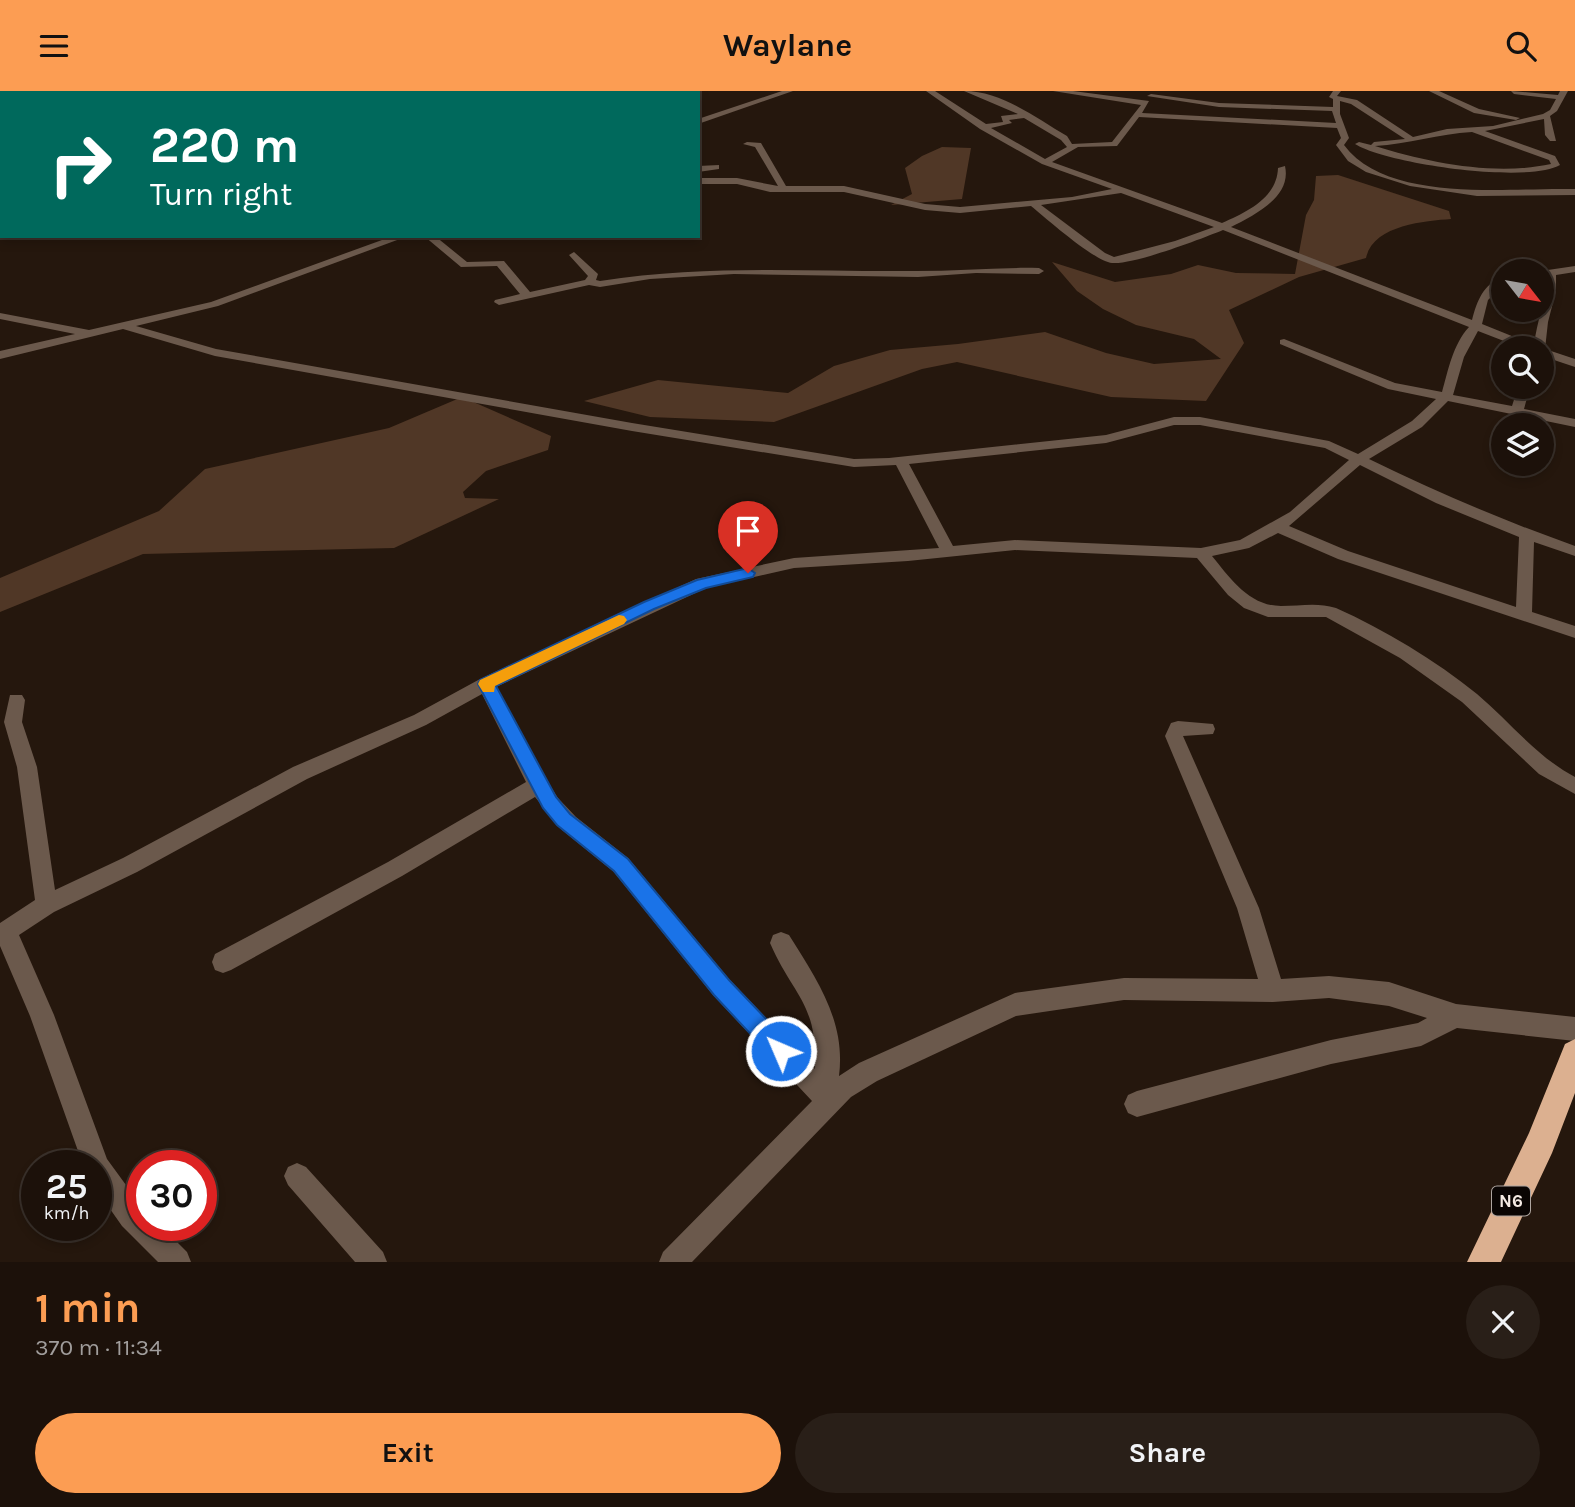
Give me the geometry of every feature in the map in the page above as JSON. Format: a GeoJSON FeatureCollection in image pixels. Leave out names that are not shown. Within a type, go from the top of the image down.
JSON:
{"type":"FeatureCollection","features":[{"type":"Feature","properties":{"kind":"highway","name":"N6"},"geometry":{"type":"LineString","coordinates":[[1483,1262],[1541,1142],[1575,1054]]}},
{"type":"Feature","properties":{"kind":"street"},"geometry":{"type":"LineString","coordinates":[[700,121],[789,91]]}},
{"type":"Feature","properties":{"kind":"street"},"geometry":{"type":"LineString","coordinates":[[930,91],[984,127],[1045,162],[1221,226],[1498,336]]}},
{"type":"Feature","properties":{"kind":"street"},"geometry":{"type":"LineString","coordinates":[[968,91],[998,100],[1064,138],[1070,146]]}},
{"type":"Feature","properties":{"kind":"street"},"geometry":{"type":"LineString","coordinates":[[1057,91],[1219,105],[1336,109]]}},
{"type":"Feature","properties":{"kind":"street"},"geometry":{"type":"LineString","coordinates":[[1433,91],[1477,111],[1527,120]]}},
{"type":"Feature","properties":{"kind":"street"},"geometry":{"type":"LineString","coordinates":[[1335,92],[1336,109],[1345,138],[1340,145]]}},
{"type":"Feature","properties":{"kind":"street"},"geometry":{"type":"LineString","coordinates":[[1335,92],[1412,139]]}},
{"type":"Feature","properties":{"kind":"street"},"geometry":{"type":"LineString","coordinates":[[1340,145],[1392,143],[1447,131],[1475,130],[1527,120],[1553,111],[1562,94],[1515,94]]}},
{"type":"Feature","properties":{"kind":"street"},"geometry":{"type":"LineString","coordinates":[[1219,105],[1226,96]]}},
{"type":"Feature","properties":{"kind":"street"},"geometry":{"type":"LineString","coordinates":[[1045,162],[1059,156],[1070,146],[1114,144],[1150,97]]}},
{"type":"Feature","properties":{"kind":"street"},"geometry":{"type":"LineString","coordinates":[[984,127],[1006,124],[1004,118],[1042,111]]}},
{"type":"Feature","properties":{"kind":"street"},"geometry":{"type":"LineString","coordinates":[[1137,115],[1342,126]]}},
{"type":"Feature","properties":{"kind":"street"},"geometry":{"type":"LineString","coordinates":[[1546,115],[1549,120],[1549,135],[1553,139]]}},
{"type":"Feature","properties":{"kind":"street"},"geometry":{"type":"LineString","coordinates":[[1359,144],[1469,168],[1531,169],[1547,168],[1557,163],[1552,158],[1475,130]]}},
{"type":"Feature","properties":{"kind":"street"},"geometry":{"type":"LineString","coordinates":[[747,144],[758,145],[783,188]]}},
{"type":"Feature","properties":{"kind":"street"},"geometry":{"type":"LineString","coordinates":[[1340,145],[1353,161],[1426,187],[1493,194],[1563,190]]}},
{"type":"Feature","properties":{"kind":"street"},"geometry":{"type":"LineString","coordinates":[[1376,171],[1401,155]]}},
{"type":"Feature","properties":{"kind":"street"},"geometry":{"type":"LineString","coordinates":[[1426,187],[1436,175],[1440,163]]}},
{"type":"Feature","properties":{"kind":"street"},"geometry":{"type":"LineString","coordinates":[[700,169],[716,167]]}},
{"type":"Feature","properties":{"kind":"street"},"geometry":{"type":"LineString","coordinates":[[1032,203],[1101,255],[1112,260],[1167,248],[1247,213],[1275,193],[1281,184],[1282,168]]}},
{"type":"Feature","properties":{"kind":"street"},"geometry":{"type":"LineString","coordinates":[[1469,168],[1480,173],[1575,192]]}},
{"type":"Feature","properties":{"kind":"street"},"geometry":{"type":"LineString","coordinates":[[700,181],[737,181],[761,188],[844,188],[948,210],[1072,200],[1122,190]]}},
{"type":"Feature","properties":{"kind":"street"},"geometry":{"type":"LineString","coordinates":[[0,355],[127,327],[214,304],[397,238]]}},
{"type":"Feature","properties":{"kind":"street"},"geometry":{"type":"LineString","coordinates":[[431,238],[465,265],[500,263],[527,296]]}},
{"type":"Feature","properties":{"kind":"street"},"geometry":{"type":"LineString","coordinates":[[574,255],[594,276],[589,282]]}},
{"type":"Feature","properties":{"kind":"street"},"geometry":{"type":"LineString","coordinates":[[1554,272],[1575,268]]}},
{"type":"Feature","properties":{"kind":"street"},"geometry":{"type":"LineString","coordinates":[[499,302],[589,282],[600,284],[650,276],[734,271],[918,274],[976,270],[1039,271]]}},
{"type":"Feature","properties":{"kind":"street"},"geometry":{"type":"LineString","coordinates":[[90,1150],[42,1015],[3,933],[46,905],[130,865],[300,773],[420,720],[486,684],[702,583],[794,563],[1015,545],[1200,553],[1244,544],[1278,527],[1359,459],[1383,447],[1417,424],[1447,395],[1463,346],[1475,328],[1483,300],[1491,289]]}},
{"type":"Feature","properties":{"kind":"street"},"geometry":{"type":"LineString","coordinates":[[0,316],[89,334]]}},
{"type":"Feature","properties":{"kind":"street"},"geometry":{"type":"LineString","coordinates":[[127,327],[215,352],[835,461],[901,461],[1106,439],[1185,420],[1313,440],[1359,459],[1430,495],[1575,551]]}},
{"type":"Feature","properties":{"kind":"street"},"geometry":{"type":"LineString","coordinates":[[1284,342],[1392,386],[1575,423]]}},
{"type":"Feature","properties":{"kind":"street"},"geometry":{"type":"LineString","coordinates":[[1554,355],[1575,363]]}},
{"type":"Feature","properties":{"kind":"street"},"geometry":{"type":"LineString","coordinates":[[1517,411],[1520,399]]}},
{"type":"Feature","properties":{"kind":"street"},"geometry":{"type":"LineString","coordinates":[[901,461],[948,551]]}},
{"type":"Feature","properties":{"kind":"street"},"geometry":{"type":"LineString","coordinates":[[1278,527],[1343,555],[1575,632]]}},
{"type":"Feature","properties":{"kind":"street"},"geometry":{"type":"LineString","coordinates":[[1524,616],[1527,534]]}},
{"type":"Feature","properties":{"kind":"street"},"geometry":{"type":"LineString","coordinates":[[1200,553],[1238,595],[1258,608],[1274,611],[1312,608],[1331,611],[1438,673],[1488,714],[1549,771],[1575,786]]}},
{"type":"Feature","properties":{"kind":"street"},"geometry":{"type":"LineString","coordinates":[[486,684],[538,785],[564,819],[621,865],[721,987],[826,1098]]}},
{"type":"Feature","properties":{"kind":"street"},"geometry":{"type":"LineString","coordinates":[[16,700],[13,722],[27,767],[46,905]]}},
{"type":"Feature","properties":{"kind":"street"},"geometry":{"type":"LineString","coordinates":[[1206,729],[1178,728],[1174,736],[1248,908],[1273,991]]}},
{"type":"Feature","properties":{"kind":"street"},"geometry":{"type":"LineString","coordinates":[[223,962],[395,869],[538,785]]}},
{"type":"Feature","properties":{"kind":"street"},"geometry":{"type":"LineString","coordinates":[[780,943],[821,1007],[829,1047],[826,1098]]}},
{"type":"Feature","properties":{"kind":"street"},"geometry":{"type":"LineString","coordinates":[[673,1262],[719,1212],[772,1162],[826,1098],[868,1072],[1015,1005],[1124,989],[1273,991],[1329,987],[1389,994],[1456,1016],[1575,1029]]}},
{"type":"Feature","properties":{"kind":"street"},"geometry":{"type":"LineString","coordinates":[[1137,1104],[1331,1052],[1421,1034],[1456,1016]]}},
{"type":"Feature","properties":{"kind":"street"},"geometry":{"type":"LineString","coordinates":[[297,1176],[373,1262]]}},
{"type":"Feature","properties":{"kind":"street"},"geometry":{"type":"LineString","coordinates":[[112,1188],[132,1216],[177,1262]]}},
{"type":"Feature","properties":{"kind":"shaded area"},"geometry":{"type":"Polygon","coordinates":[[[942,147],[971,148],[962,199],[891,205],[912,194],[905,168],[942,147]]]}},
{"type":"Feature","properties":{"kind":"shaded area"},"geometry":{"type":"Polygon","coordinates":[[[1338,175],[1449,211],[1451,219],[1401,227],[1379,238],[1366,258],[1299,277],[1229,310],[1244,343],[1206,401],[1111,397],[957,362],[922,369],[774,422],[650,417],[584,401],[658,380],[788,393],[834,366],[890,350],[1045,332],[1106,353],[1154,364],[1221,359],[1194,339],[1136,325],[1103,309],[1077,291],[1052,262],[1115,282],[1171,274],[1198,265],[1236,273],[1295,274],[1306,215],[1314,200],[1316,176],[1338,175]]]}},
{"type":"Feature","properties":{"kind":"shaded area"},"geometry":{"type":"Polygon","coordinates":[[[462,397],[551,436],[548,450],[486,471],[463,492],[465,498],[499,499],[394,548],[143,554],[0,612],[0,578],[159,511],[205,469],[389,428],[462,397]]]}},
{"type":"Feature","properties":{"kind":"slow traffic"},"geometry":{"type":"LineString","coordinates":[[488,688],[486,684],[619,620]]}},
{"type":"Feature","properties":{"kind":"route"},"geometry":{"type":"LineString","coordinates":[[748,573],[702,583],[486,684],[538,785],[550,802],[564,819],[621,865],[700,958],[721,987],[781,1051]]}}]}
